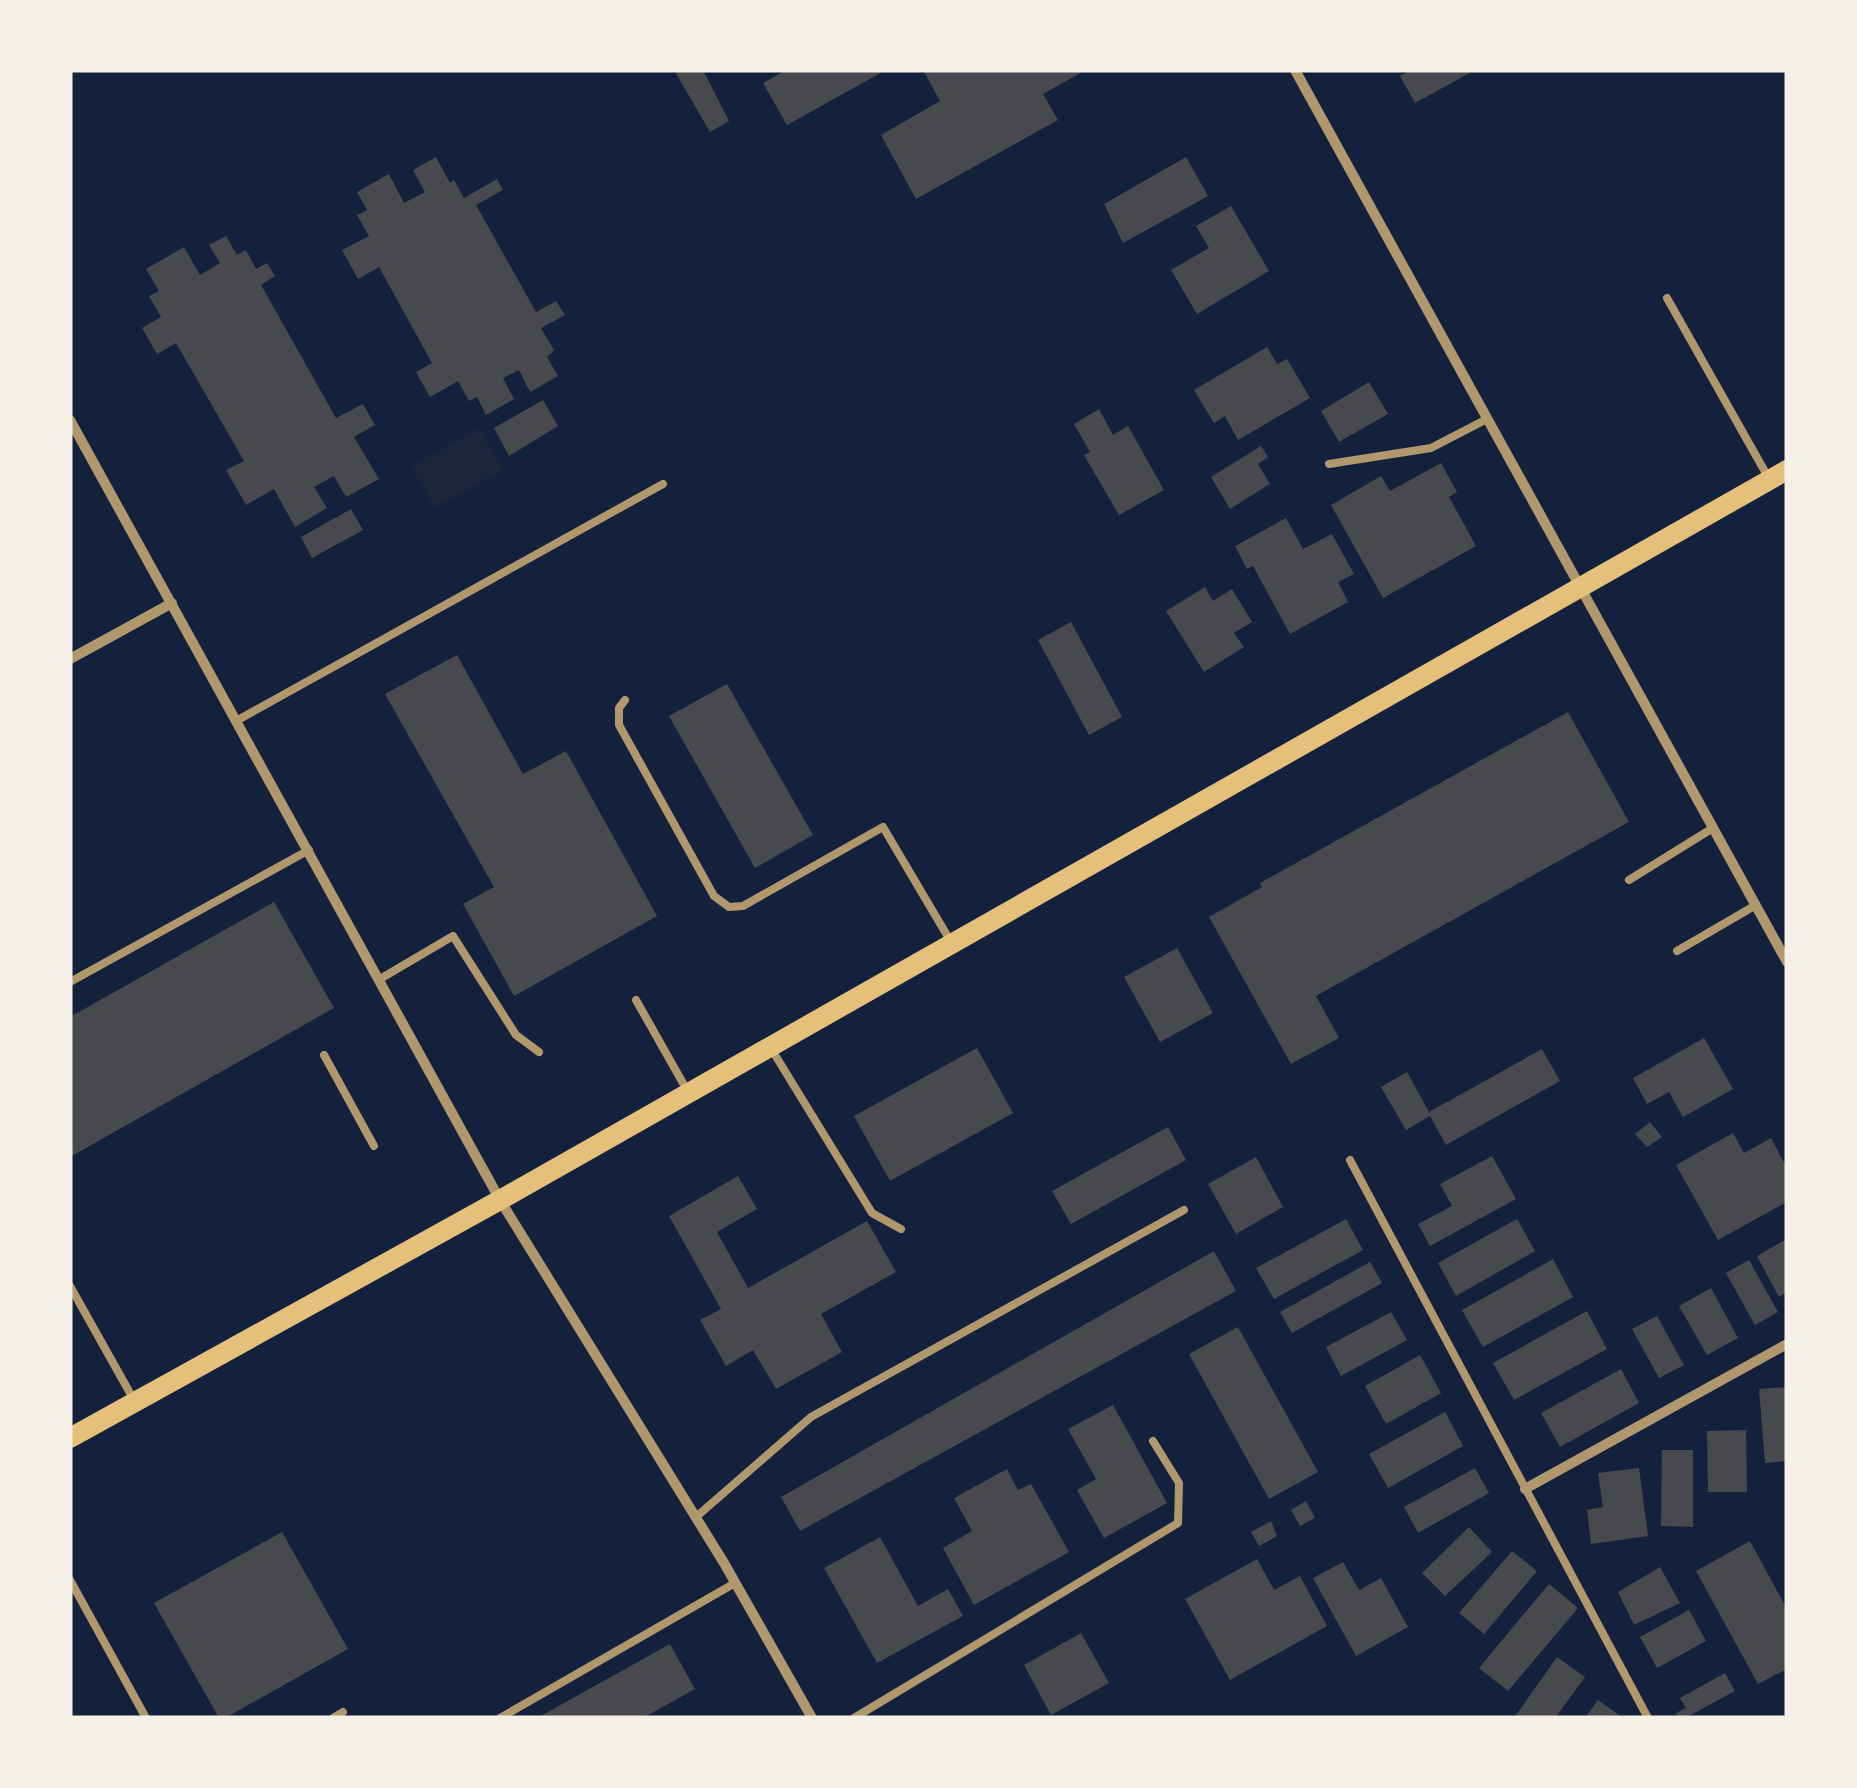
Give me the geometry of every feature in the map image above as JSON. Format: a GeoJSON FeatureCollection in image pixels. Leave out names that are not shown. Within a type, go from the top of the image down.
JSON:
{"type":"FeatureCollection","features":[{"type":"Feature","properties":{"kind":"main road"},"geometry":{"type":"LineString","coordinates":[[70,1438],[500,1200],[1778,475]]}},
{"type":"Feature","properties":{"kind":"street"},"geometry":{"type":"LineString","coordinates":[[1295,70],[1787,962]]}},
{"type":"Feature","properties":{"kind":"street"},"geometry":{"type":"LineString","coordinates":[[70,420],[500,1200],[696,1518],[812,1718]]}},
{"type":"Feature","properties":{"kind":"street"},"geometry":{"type":"LineString","coordinates":[[70,659],[172,603]]}},
{"type":"Feature","properties":{"kind":"street"},"geometry":{"type":"LineString","coordinates":[[1525,1489],[1787,1344]]}},
{"type":"Feature","properties":{"kind":"lane"},"geometry":{"type":"LineString","coordinates":[[1667,298],[1778,475]]}},
{"type":"Feature","properties":{"kind":"lane"},"geometry":{"type":"LineString","coordinates":[[1330,464],[1432,448],[1487,420]]}},
{"type":"Feature","properties":{"kind":"lane"},"geometry":{"type":"LineString","coordinates":[[236,720],[663,484]]}},
{"type":"Feature","properties":{"kind":"lane"},"geometry":{"type":"LineString","coordinates":[[624,700],[619,708],[619,725],[714,896],[728,906],[742,906],[883,826],[951,942]]}},
{"type":"Feature","properties":{"kind":"lane"},"geometry":{"type":"LineString","coordinates":[[1629,880],[1713,828]]}},
{"type":"Feature","properties":{"kind":"lane"},"geometry":{"type":"LineString","coordinates":[[70,982],[308,850]]}},
{"type":"Feature","properties":{"kind":"lane"},"geometry":{"type":"LineString","coordinates":[[1677,951],[1756,905]]}},
{"type":"Feature","properties":{"kind":"lane"},"geometry":{"type":"LineString","coordinates":[[380,979],[453,936],[516,1035],[539,1052]]}},
{"type":"Feature","properties":{"kind":"lane"},"geometry":{"type":"LineString","coordinates":[[636,1000],[688,1092]]}},
{"type":"Feature","properties":{"kind":"lane"},"geometry":{"type":"LineString","coordinates":[[770,1046],[872,1213],[901,1229]]}},
{"type":"Feature","properties":{"kind":"lane"},"geometry":{"type":"LineString","coordinates":[[324,1055],[374,1146]]}},
{"type":"Feature","properties":{"kind":"lane"},"geometry":{"type":"LineString","coordinates":[[1350,1160],[1648,1718]]}},
{"type":"Feature","properties":{"kind":"lane"},"geometry":{"type":"LineString","coordinates":[[696,1518],[810,1417],[1184,1210]]}},
{"type":"Feature","properties":{"kind":"lane"},"geometry":{"type":"LineString","coordinates":[[70,1286],[135,1402]]}},
{"type":"Feature","properties":{"kind":"lane"},"geometry":{"type":"LineString","coordinates":[[854,1718],[1178,1523],[1179,1483],[1154,1441]]}},
{"type":"Feature","properties":{"kind":"lane"},"geometry":{"type":"LineString","coordinates":[[70,1580],[146,1718]]}},
{"type":"Feature","properties":{"kind":"lane"},"geometry":{"type":"LineString","coordinates":[[500,1718],[735,1584]]}},
{"type":"Feature","properties":{"kind":"lane"},"geometry":{"type":"LineString","coordinates":[[333,1718],[343,1712]]}},
{"type":"Feature","properties":{"kind":"shaded area"},"geometry":{"type":"Polygon","coordinates":[[[480,428],[503,470],[434,508],[411,466],[480,428]]]}},
{"type":"Feature","properties":{"kind":"building"},"geometry":{"type":"Polygon","coordinates":[[[674,70],[703,70],[729,121],[710,132],[674,70]]]}},
{"type":"Feature","properties":{"kind":"building"},"geometry":{"type":"Polygon","coordinates":[[[786,70],[886,70],[787,125],[763,83],[786,70]]]}},
{"type":"Feature","properties":{"kind":"building"},"geometry":{"type":"Polygon","coordinates":[[[923,70],[1086,70],[1043,94],[1058,120],[916,199],[881,135],[940,101],[923,70]]]}},
{"type":"Feature","properties":{"kind":"building"},"geometry":{"type":"Polygon","coordinates":[[[1411,70],[1475,70],[1415,103],[1400,76],[1411,70]]]}},
{"type":"Feature","properties":{"kind":"building"},"geometry":{"type":"Polygon","coordinates":[[[436,157],[450,183],[454,180],[464,198],[497,179],[503,190],[476,205],[536,312],[556,301],[565,315],[541,328],[554,350],[547,357],[558,376],[530,392],[519,370],[503,378],[514,399],[486,415],[477,397],[469,401],[458,381],[430,397],[416,372],[432,363],[379,267],[358,279],[342,250],[369,236],[357,215],[367,210],[357,192],[389,174],[404,203],[425,192],[413,170],[436,157]]]}},
{"type":"Feature","properties":{"kind":"building"},"geometry":{"type":"Polygon","coordinates":[[[1186,157],[1208,196],[1123,243],[1104,204],[1186,157]]]}},
{"type":"Feature","properties":{"kind":"building"},"geometry":{"type":"Polygon","coordinates":[[[1231,206],[1269,271],[1197,314],[1171,270],[1209,248],[1196,226],[1231,206]]]}},
{"type":"Feature","properties":{"kind":"building"},"geometry":{"type":"Polygon","coordinates":[[[226,236],[237,255],[246,250],[256,269],[267,263],[275,276],[261,285],[336,418],[363,404],[375,425],[354,437],[379,479],[346,497],[334,476],[314,487],[327,508],[295,527],[274,489],[246,505],[226,470],[244,461],[176,343],[157,354],[142,328],[161,317],[149,296],[159,291],[146,269],[184,247],[200,275],[220,263],[209,245],[226,236]]]}},
{"type":"Feature","properties":{"kind":"building"},"geometry":{"type":"Polygon","coordinates":[[[1267,347],[1277,364],[1287,359],[1310,398],[1238,440],[1225,416],[1214,423],[1194,390],[1267,347]]]}},
{"type":"Feature","properties":{"kind":"building"},"geometry":{"type":"Polygon","coordinates":[[[1369,382],[1388,414],[1339,442],[1321,411],[1369,382]]]}},
{"type":"Feature","properties":{"kind":"building"},"geometry":{"type":"Polygon","coordinates":[[[543,400],[558,426],[509,456],[494,428],[543,400]]]}},
{"type":"Feature","properties":{"kind":"building"},"geometry":{"type":"Polygon","coordinates":[[[1099,409],[1113,435],[1128,426],[1164,490],[1119,515],[1084,455],[1090,452],[1074,424],[1099,409]]]}},
{"type":"Feature","properties":{"kind":"building"},"geometry":{"type":"Polygon","coordinates":[[[1261,446],[1268,457],[1258,464],[1270,484],[1230,509],[1211,477],[1261,446]]]}},
{"type":"Feature","properties":{"kind":"building"},"geometry":{"type":"Polygon","coordinates":[[[1441,463],[1457,492],[1449,497],[1476,546],[1383,598],[1331,505],[1381,476],[1390,491],[1441,463]]]}},
{"type":"Feature","properties":{"kind":"building"},"geometry":{"type":"Polygon","coordinates":[[[351,509],[363,530],[312,558],[301,537],[351,509]]]}},
{"type":"Feature","properties":{"kind":"building"},"geometry":{"type":"Polygon","coordinates":[[[1286,518],[1303,549],[1332,534],[1354,574],[1338,582],[1348,602],[1290,634],[1253,566],[1247,569],[1235,546],[1286,518]]]}},
{"type":"Feature","properties":{"kind":"building"},"geometry":{"type":"Polygon","coordinates":[[[1205,587],[1213,601],[1232,589],[1252,622],[1234,633],[1244,647],[1204,672],[1166,611],[1205,587]]]}},
{"type":"Feature","properties":{"kind":"building"},"geometry":{"type":"Polygon","coordinates":[[[1071,622],[1122,717],[1089,735],[1038,640],[1071,622]]]}},
{"type":"Feature","properties":{"kind":"building"},"geometry":{"type":"Polygon","coordinates":[[[457,655],[523,774],[566,751],[657,916],[514,996],[463,904],[494,887],[385,694],[457,655]]]}},
{"type":"Feature","properties":{"kind":"building"},"geometry":{"type":"Polygon","coordinates":[[[727,684],[813,835],[755,868],[669,716],[727,684]]]}},
{"type":"Feature","properties":{"kind":"building"},"geometry":{"type":"Polygon","coordinates":[[[1568,712],[1629,822],[1316,996],[1339,1038],[1291,1064],[1209,917],[1262,887],[1260,883],[1568,712]]]}},
{"type":"Feature","properties":{"kind":"building"},"geometry":{"type":"Polygon","coordinates":[[[274,902],[334,1008],[70,1157],[70,1017],[274,902]]]}},
{"type":"Feature","properties":{"kind":"building"},"geometry":{"type":"Polygon","coordinates":[[[1177,948],[1213,1013],[1160,1042],[1124,977],[1177,948]]]}},
{"type":"Feature","properties":{"kind":"building"},"geometry":{"type":"Polygon","coordinates":[[[1704,1038],[1733,1089],[1683,1117],[1669,1092],[1647,1104],[1633,1078],[1704,1038]]]}},
{"type":"Feature","properties":{"kind":"building"},"geometry":{"type":"Polygon","coordinates":[[[977,1048],[1013,1113],[890,1181],[854,1116],[977,1048]]]}},
{"type":"Feature","properties":{"kind":"building"},"geometry":{"type":"Polygon","coordinates":[[[1542,1049],[1560,1081],[1446,1145],[1430,1116],[1406,1130],[1381,1087],[1407,1072],[1429,1112],[1542,1049]]]}},
{"type":"Feature","properties":{"kind":"building"},"geometry":{"type":"Polygon","coordinates":[[[1650,1122],[1662,1137],[1647,1147],[1635,1134],[1650,1122]]]}},
{"type":"Feature","properties":{"kind":"building"},"geometry":{"type":"Polygon","coordinates":[[[1168,1127],[1186,1160],[1071,1224],[1052,1191],[1168,1127]]]}},
{"type":"Feature","properties":{"kind":"building"},"geometry":{"type":"Polygon","coordinates":[[[1733,1133],[1744,1153],[1771,1138],[1787,1168],[1787,1202],[1718,1240],[1676,1165],[1733,1133]]]}},
{"type":"Feature","properties":{"kind":"building"},"geometry":{"type":"Polygon","coordinates":[[[1492,1156],[1516,1199],[1430,1246],[1418,1224],[1452,1206],[1440,1184],[1492,1156]]]}},
{"type":"Feature","properties":{"kind":"building"},"geometry":{"type":"Polygon","coordinates":[[[1256,1157],[1283,1207],[1236,1234],[1208,1184],[1256,1157]]]}},
{"type":"Feature","properties":{"kind":"building"},"geometry":{"type":"Polygon","coordinates":[[[738,1176],[757,1209],[717,1232],[748,1288],[867,1221],[896,1272],[821,1314],[842,1352],[776,1389],[753,1350],[726,1366],[700,1320],[721,1309],[669,1216],[738,1176]]]}},
{"type":"Feature","properties":{"kind":"building"},"geometry":{"type":"Polygon","coordinates":[[[1346,1219],[1363,1250],[1274,1299],[1256,1268],[1346,1219]]]}},
{"type":"Feature","properties":{"kind":"building"},"geometry":{"type":"Polygon","coordinates":[[[1517,1219],[1535,1251],[1456,1296],[1438,1263],[1517,1219]]]}},
{"type":"Feature","properties":{"kind":"building"},"geometry":{"type":"Polygon","coordinates":[[[1785,1240],[1787,1292],[1779,1297],[1757,1256],[1785,1240]]]}},
{"type":"Feature","properties":{"kind":"building"},"geometry":{"type":"Polygon","coordinates":[[[1214,1251],[1236,1291],[800,1531],[781,1497],[1214,1251]]]}},
{"type":"Feature","properties":{"kind":"building"},"geometry":{"type":"Polygon","coordinates":[[[1553,1259],[1573,1297],[1483,1347],[1462,1310],[1553,1259]]]}},
{"type":"Feature","properties":{"kind":"building"},"geometry":{"type":"Polygon","coordinates":[[[1749,1260],[1778,1312],[1755,1325],[1726,1273],[1749,1260]]]}},
{"type":"Feature","properties":{"kind":"building"},"geometry":{"type":"Polygon","coordinates":[[[1370,1262],[1382,1283],[1292,1333],[1280,1312],[1370,1262]]]}},
{"type":"Feature","properties":{"kind":"building"},"geometry":{"type":"Polygon","coordinates":[[[1711,1288],[1738,1338],[1707,1355],[1679,1306],[1711,1288]]]}},
{"type":"Feature","properties":{"kind":"building"},"geometry":{"type":"Polygon","coordinates":[[[1587,1311],[1607,1349],[1514,1400],[1493,1363],[1587,1311]]]}},
{"type":"Feature","properties":{"kind":"building"},"geometry":{"type":"Polygon","coordinates":[[[1391,1312],[1407,1340],[1341,1376],[1326,1347],[1391,1312]]]}},
{"type":"Feature","properties":{"kind":"building"},"geometry":{"type":"Polygon","coordinates":[[[1657,1316],[1684,1365],[1659,1378],[1632,1329],[1657,1316]]]}},
{"type":"Feature","properties":{"kind":"building"},"geometry":{"type":"Polygon","coordinates":[[[1238,1327],[1318,1472],[1269,1499],[1189,1354],[1238,1327]]]}},
{"type":"Feature","properties":{"kind":"building"},"geometry":{"type":"Polygon","coordinates":[[[1420,1355],[1441,1393],[1386,1424],[1365,1386],[1420,1355]]]}},
{"type":"Feature","properties":{"kind":"building"},"geometry":{"type":"Polygon","coordinates":[[[1621,1369],[1639,1403],[1560,1447],[1541,1413],[1621,1369]]]}},
{"type":"Feature","properties":{"kind":"building"},"geometry":{"type":"Polygon","coordinates":[[[1787,1387],[1787,1461],[1765,1463],[1759,1389],[1787,1387]]]}},
{"type":"Feature","properties":{"kind":"building"},"geometry":{"type":"Polygon","coordinates":[[[1113,1405],[1167,1503],[1104,1538],[1077,1490],[1096,1479],[1068,1429],[1113,1405]]]}},
{"type":"Feature","properties":{"kind":"building"},"geometry":{"type":"Polygon","coordinates":[[[1445,1412],[1463,1446],[1388,1488],[1369,1454],[1445,1412]]]}},
{"type":"Feature","properties":{"kind":"building"},"geometry":{"type":"Polygon","coordinates":[[[1746,1430],[1747,1492],[1708,1492],[1707,1431],[1746,1430]]]}},
{"type":"Feature","properties":{"kind":"building"},"geometry":{"type":"Polygon","coordinates":[[[1662,1450],[1693,1450],[1693,1527],[1661,1526],[1662,1450]]]}},
{"type":"Feature","properties":{"kind":"building"},"geometry":{"type":"Polygon","coordinates":[[[1475,1468],[1489,1493],[1418,1533],[1404,1507],[1475,1468]]]}},
{"type":"Feature","properties":{"kind":"building"},"geometry":{"type":"Polygon","coordinates":[[[1639,1468],[1648,1536],[1591,1544],[1587,1510],[1603,1507],[1598,1473],[1639,1468]]]}},
{"type":"Feature","properties":{"kind":"building"},"geometry":{"type":"Polygon","coordinates":[[[1007,1469],[1018,1490],[1031,1484],[1069,1552],[974,1605],[943,1548],[972,1531],[954,1498],[1007,1469]]]}},
{"type":"Feature","properties":{"kind":"building"},"geometry":{"type":"Polygon","coordinates":[[[1306,1501],[1315,1518],[1300,1526],[1291,1510],[1306,1501]]]}},
{"type":"Feature","properties":{"kind":"building"},"geometry":{"type":"Polygon","coordinates":[[[1271,1521],[1277,1536],[1259,1546],[1251,1532],[1271,1521]]]}},
{"type":"Feature","properties":{"kind":"building"},"geometry":{"type":"Polygon","coordinates":[[[1469,1527],[1492,1552],[1445,1596],[1422,1573],[1469,1527]]]}},
{"type":"Feature","properties":{"kind":"building"},"geometry":{"type":"Polygon","coordinates":[[[282,1532],[348,1649],[219,1718],[154,1603],[282,1532]]]}},
{"type":"Feature","properties":{"kind":"building"},"geometry":{"type":"Polygon","coordinates":[[[880,1537],[918,1606],[948,1589],[963,1616],[877,1663],[824,1568],[880,1537]]]}},
{"type":"Feature","properties":{"kind":"building"},"geometry":{"type":"Polygon","coordinates":[[[1750,1541],[1787,1609],[1787,1669],[1758,1684],[1696,1571],[1750,1541]]]}},
{"type":"Feature","properties":{"kind":"building"},"geometry":{"type":"Polygon","coordinates":[[[1512,1551],[1537,1571],[1484,1634],[1459,1613],[1512,1551]]]}},
{"type":"Feature","properties":{"kind":"building"},"geometry":{"type":"Polygon","coordinates":[[[1257,1559],[1274,1590],[1300,1576],[1327,1626],[1230,1680],[1185,1599],[1257,1559]]]}},
{"type":"Feature","properties":{"kind":"building"},"geometry":{"type":"Polygon","coordinates":[[[1343,1562],[1359,1590],[1381,1578],[1408,1627],[1356,1656],[1313,1578],[1343,1562]]]}},
{"type":"Feature","properties":{"kind":"building"},"geometry":{"type":"Polygon","coordinates":[[[1660,1567],[1680,1603],[1634,1625],[1618,1592],[1660,1567]]]}},
{"type":"Feature","properties":{"kind":"building"},"geometry":{"type":"Polygon","coordinates":[[[1549,1584],[1578,1608],[1508,1691],[1479,1668],[1549,1584]]]}},
{"type":"Feature","properties":{"kind":"building"},"geometry":{"type":"Polygon","coordinates":[[[1689,1610],[1706,1641],[1657,1668],[1640,1637],[1689,1610]]]}},
{"type":"Feature","properties":{"kind":"building"},"geometry":{"type":"Polygon","coordinates":[[[1081,1633],[1109,1683],[1051,1715],[1024,1665],[1081,1633]]]}},
{"type":"Feature","properties":{"kind":"building"},"geometry":{"type":"Polygon","coordinates":[[[670,1644],[695,1689],[643,1718],[537,1718],[670,1644]]]}},
{"type":"Feature","properties":{"kind":"building"},"geometry":{"type":"Polygon","coordinates":[[[1557,1657],[1585,1677],[1555,1718],[1514,1718],[1557,1657]]]}},
{"type":"Feature","properties":{"kind":"building"},"geometry":{"type":"Polygon","coordinates":[[[1725,1673],[1735,1691],[1679,1718],[1676,1713],[1686,1708],[1680,1698],[1725,1673]]]}},
{"type":"Feature","properties":{"kind":"building"},"geometry":{"type":"Polygon","coordinates":[[[1598,1700],[1619,1715],[1617,1718],[1585,1718],[1598,1700]]]}}]}
